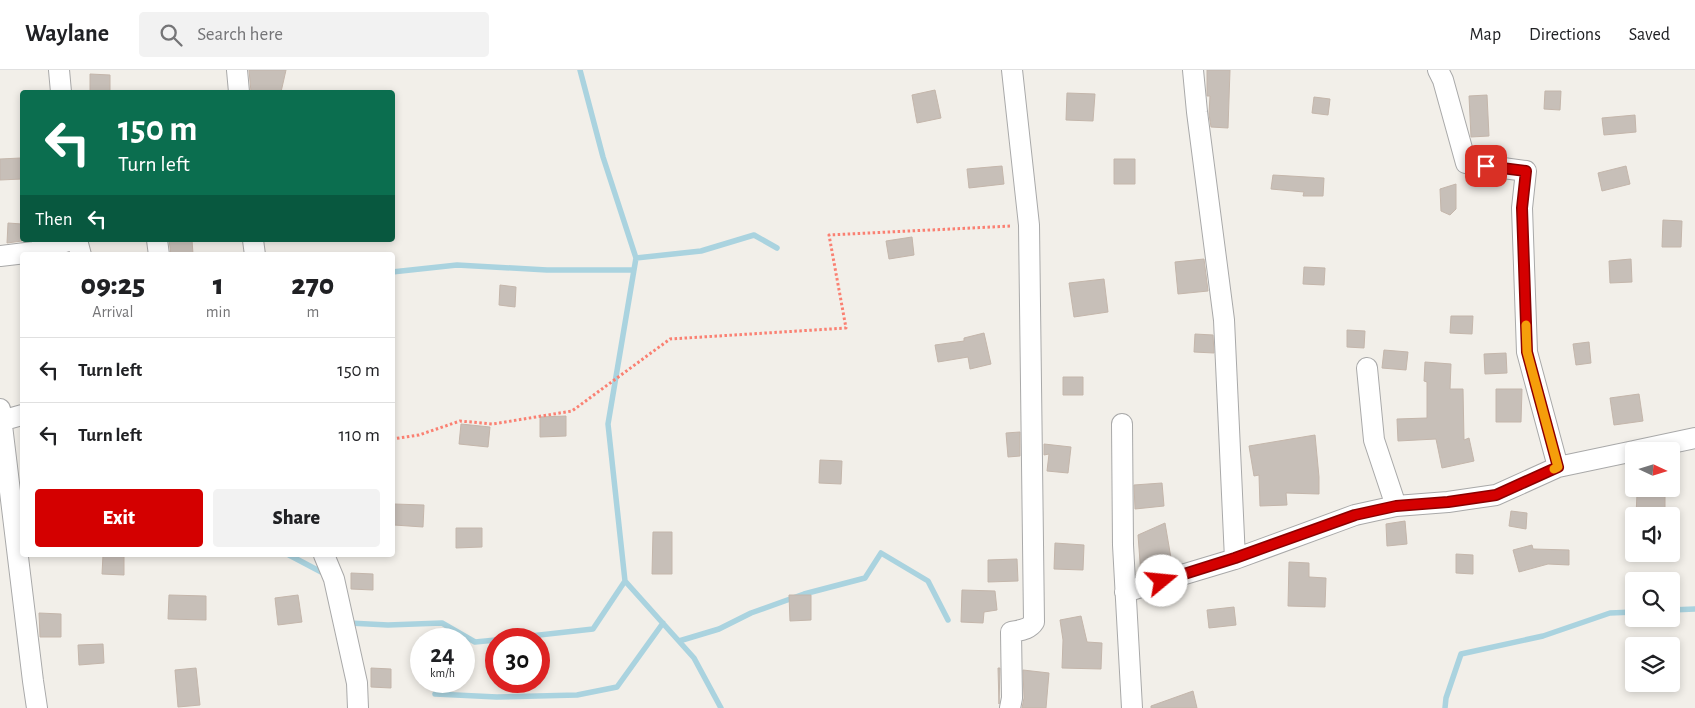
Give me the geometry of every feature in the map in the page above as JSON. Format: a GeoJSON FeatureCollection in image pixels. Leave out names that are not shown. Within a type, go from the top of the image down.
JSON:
{"type":"FeatureCollection","features":[{"type":"Feature","properties":{"kind":"street"},"geometry":{"type":"LineString","coordinates":[[59,70],[61,90]]}},
{"type":"Feature","properties":{"kind":"street"},"geometry":{"type":"LineString","coordinates":[[237,70],[239,90]]}},
{"type":"Feature","properties":{"kind":"street"},"geometry":{"type":"LineString","coordinates":[[1010,708],[1012,698],[1011,632],[1032,626],[1034,622],[1029,226],[1012,70]]}},
{"type":"Feature","properties":{"kind":"street"},"geometry":{"type":"LineString","coordinates":[[1193,70],[1224,320],[1235,558]]}},
{"type":"Feature","properties":{"kind":"street"},"geometry":{"type":"LineString","coordinates":[[1438,70],[1443,80],[1466,163],[1526,171],[1522,208],[1527,352],[1558,467]]}},
{"type":"Feature","properties":{"kind":"street"},"geometry":{"type":"LineString","coordinates":[[34,252],[65,242]]}},
{"type":"Feature","properties":{"kind":"street"},"geometry":{"type":"LineString","coordinates":[[0,256],[20,254]]}},
{"type":"Feature","properties":{"kind":"street"},"geometry":{"type":"LineString","coordinates":[[1366,368],[1374,440],[1396,506]]}},
{"type":"Feature","properties":{"kind":"street"},"geometry":{"type":"LineString","coordinates":[[20,415],[1,415],[33,681],[38,708]]}},
{"type":"Feature","properties":{"kind":"street"},"geometry":{"type":"LineString","coordinates":[[1122,424],[1123,545],[1132,708]]}},
{"type":"Feature","properties":{"kind":"street"},"geometry":{"type":"LineString","coordinates":[[1676,442],[1695,438]]}},
{"type":"Feature","properties":{"kind":"street"},"geometry":{"type":"LineString","coordinates":[[1125,592],[1235,558],[1337,520],[1396,506],[1448,502],[1496,495],[1558,467],[1625,453]]}},
{"type":"Feature","properties":{"kind":"street"},"geometry":{"type":"LineString","coordinates":[[325,557],[334,579],[357,683],[358,708]]}},
{"type":"Feature","properties":{"kind":"path"},"geometry":{"type":"LineString","coordinates":[[395,439],[418,435],[460,421],[493,424],[572,411],[670,339],[846,328],[828,235],[1029,226]]}},
{"type":"Feature","properties":{"kind":"building"},"geometry":{"type":"Polygon","coordinates":[[[249,70],[286,70],[281,90],[251,90],[249,70]]]}},
{"type":"Feature","properties":{"kind":"building"},"geometry":{"type":"Polygon","coordinates":[[[1207,70],[1230,70],[1228,128],[1211,127],[1209,114],[1210,96],[1207,96],[1207,70]]]}},
{"type":"Feature","properties":{"kind":"building"},"geometry":{"type":"Polygon","coordinates":[[[90,74],[110,75],[110,90],[90,90],[90,74]]]}},
{"type":"Feature","properties":{"kind":"building"},"geometry":{"type":"Polygon","coordinates":[[[935,90],[941,118],[917,123],[912,95],[935,90]]]}},
{"type":"Feature","properties":{"kind":"building"},"geometry":{"type":"Polygon","coordinates":[[[1545,91],[1561,91],[1560,110],[1544,109],[1545,91]]]}},
{"type":"Feature","properties":{"kind":"building"},"geometry":{"type":"Polygon","coordinates":[[[1067,93],[1095,94],[1093,121],[1066,120],[1067,93]]]}},
{"type":"Feature","properties":{"kind":"building"},"geometry":{"type":"Polygon","coordinates":[[[1487,95],[1489,136],[1471,137],[1469,96],[1487,95]]]}},
{"type":"Feature","properties":{"kind":"building"},"geometry":{"type":"Polygon","coordinates":[[[1314,97],[1330,99],[1328,115],[1312,113],[1314,97]]]}},
{"type":"Feature","properties":{"kind":"building"},"geometry":{"type":"Polygon","coordinates":[[[1635,115],[1636,132],[1604,135],[1602,118],[1635,115]]]}},
{"type":"Feature","properties":{"kind":"building"},"geometry":{"type":"Polygon","coordinates":[[[20,158],[20,179],[0,180],[0,159],[20,158]]]}},
{"type":"Feature","properties":{"kind":"building"},"geometry":{"type":"Polygon","coordinates":[[[1114,159],[1135,159],[1135,184],[1114,184],[1114,159]]]}},
{"type":"Feature","properties":{"kind":"building"},"geometry":{"type":"Polygon","coordinates":[[[1002,166],[1004,184],[969,188],[967,169],[1002,166]]]}},
{"type":"Feature","properties":{"kind":"building"},"geometry":{"type":"Polygon","coordinates":[[[1626,166],[1630,184],[1602,191],[1598,173],[1626,166]]]}},
{"type":"Feature","properties":{"kind":"building"},"geometry":{"type":"Polygon","coordinates":[[[1273,175],[1324,178],[1323,196],[1303,196],[1304,192],[1271,189],[1273,175]]]}},
{"type":"Feature","properties":{"kind":"building"},"geometry":{"type":"Polygon","coordinates":[[[1456,184],[1456,209],[1450,215],[1441,211],[1440,189],[1456,184]]]}},
{"type":"Feature","properties":{"kind":"building"},"geometry":{"type":"Polygon","coordinates":[[[1663,220],[1682,221],[1681,247],[1662,247],[1663,220]]]}},
{"type":"Feature","properties":{"kind":"building"},"geometry":{"type":"Polygon","coordinates":[[[8,223],[20,224],[20,241],[7,243],[8,223]]]}},
{"type":"Feature","properties":{"kind":"building"},"geometry":{"type":"Polygon","coordinates":[[[912,237],[914,255],[889,259],[886,241],[912,237]]]}},
{"type":"Feature","properties":{"kind":"building"},"geometry":{"type":"Polygon","coordinates":[[[169,242],[192,242],[193,252],[171,252],[169,242]]]}},
{"type":"Feature","properties":{"kind":"building"},"geometry":{"type":"Polygon","coordinates":[[[1204,259],[1208,291],[1178,294],[1175,262],[1204,259]]]}},
{"type":"Feature","properties":{"kind":"building"},"geometry":{"type":"Polygon","coordinates":[[[1631,259],[1632,282],[1610,283],[1609,261],[1631,259]]]}},
{"type":"Feature","properties":{"kind":"building"},"geometry":{"type":"Polygon","coordinates":[[[1304,267],[1325,268],[1324,285],[1303,284],[1304,267]]]}},
{"type":"Feature","properties":{"kind":"building"},"geometry":{"type":"Polygon","coordinates":[[[1104,279],[1108,312],[1074,317],[1069,283],[1104,279]]]}},
{"type":"Feature","properties":{"kind":"building"},"geometry":{"type":"Polygon","coordinates":[[[500,285],[516,287],[515,307],[499,305],[500,285]]]}},
{"type":"Feature","properties":{"kind":"building"},"geometry":{"type":"Polygon","coordinates":[[[1451,316],[1473,316],[1472,334],[1450,333],[1451,316]]]}},
{"type":"Feature","properties":{"kind":"building"},"geometry":{"type":"Polygon","coordinates":[[[1347,330],[1365,331],[1364,348],[1347,347],[1347,330]]]}},
{"type":"Feature","properties":{"kind":"building"},"geometry":{"type":"Polygon","coordinates":[[[984,333],[991,364],[970,369],[968,357],[938,362],[935,345],[964,341],[964,338],[984,333]]]}},
{"type":"Feature","properties":{"kind":"building"},"geometry":{"type":"Polygon","coordinates":[[[1195,334],[1213,335],[1214,353],[1194,352],[1195,334]]]}},
{"type":"Feature","properties":{"kind":"building"},"geometry":{"type":"Polygon","coordinates":[[[1589,342],[1591,363],[1576,365],[1573,344],[1589,342]]]}},
{"type":"Feature","properties":{"kind":"building"},"geometry":{"type":"Polygon","coordinates":[[[1384,350],[1408,352],[1406,370],[1382,368],[1384,350]]]}},
{"type":"Feature","properties":{"kind":"building"},"geometry":{"type":"Polygon","coordinates":[[[1506,353],[1507,373],[1485,374],[1484,354],[1506,353]]]}},
{"type":"Feature","properties":{"kind":"building"},"geometry":{"type":"Polygon","coordinates":[[[1425,362],[1451,364],[1450,389],[1463,389],[1464,440],[1469,438],[1474,461],[1442,468],[1436,439],[1398,441],[1397,419],[1427,418],[1427,382],[1424,381],[1425,362]]]}},
{"type":"Feature","properties":{"kind":"building"},"geometry":{"type":"Polygon","coordinates":[[[1063,377],[1083,377],[1083,395],[1063,395],[1063,377]]]}},
{"type":"Feature","properties":{"kind":"building"},"geometry":{"type":"Polygon","coordinates":[[[1496,389],[1522,389],[1521,422],[1496,422],[1496,389]]]}},
{"type":"Feature","properties":{"kind":"building"},"geometry":{"type":"Polygon","coordinates":[[[1639,394],[1643,421],[1614,425],[1610,398],[1639,394]]]}},
{"type":"Feature","properties":{"kind":"building"},"geometry":{"type":"Polygon","coordinates":[[[566,416],[566,436],[540,437],[540,417],[566,416]]]}},
{"type":"Feature","properties":{"kind":"building"},"geometry":{"type":"Polygon","coordinates":[[[461,424],[490,427],[488,447],[459,444],[461,424]]]}},
{"type":"Feature","properties":{"kind":"building"},"geometry":{"type":"Polygon","coordinates":[[[1020,432],[1020,456],[1008,457],[1006,433],[1020,432]]]}},
{"type":"Feature","properties":{"kind":"building"},"geometry":{"type":"Polygon","coordinates":[[[1315,435],[1319,494],[1286,493],[1287,505],[1260,506],[1259,475],[1254,476],[1249,446],[1315,435]]]}},
{"type":"Feature","properties":{"kind":"building"},"geometry":{"type":"Polygon","coordinates":[[[1044,444],[1071,447],[1068,473],[1047,471],[1049,454],[1044,455],[1044,444]]]}},
{"type":"Feature","properties":{"kind":"building"},"geometry":{"type":"Polygon","coordinates":[[[820,460],[842,461],[841,484],[819,483],[820,460]]]}},
{"type":"Feature","properties":{"kind":"building"},"geometry":{"type":"Polygon","coordinates":[[[1162,483],[1164,506],[1135,509],[1134,485],[1162,483]]]}},
{"type":"Feature","properties":{"kind":"building"},"geometry":{"type":"Polygon","coordinates":[[[1637,498],[1665,498],[1665,507],[1636,507],[1637,498]]]}},
{"type":"Feature","properties":{"kind":"building"},"geometry":{"type":"Polygon","coordinates":[[[395,504],[424,505],[423,527],[395,525],[395,504]]]}},
{"type":"Feature","properties":{"kind":"building"},"geometry":{"type":"Polygon","coordinates":[[[1511,511],[1527,513],[1526,529],[1509,526],[1511,511]]]}},
{"type":"Feature","properties":{"kind":"building"},"geometry":{"type":"Polygon","coordinates":[[[1405,521],[1407,544],[1387,546],[1386,524],[1405,521]]]}},
{"type":"Feature","properties":{"kind":"building"},"geometry":{"type":"Polygon","coordinates":[[[1165,523],[1172,564],[1141,575],[1138,535],[1165,523]]]}},
{"type":"Feature","properties":{"kind":"building"},"geometry":{"type":"Polygon","coordinates":[[[456,528],[482,528],[482,547],[456,548],[456,528]]]}},
{"type":"Feature","properties":{"kind":"building"},"geometry":{"type":"Polygon","coordinates":[[[653,532],[672,532],[672,574],[652,574],[653,532]]]}},
{"type":"Feature","properties":{"kind":"building"},"geometry":{"type":"Polygon","coordinates":[[[1055,543],[1084,545],[1083,570],[1054,569],[1055,543]]]}},
{"type":"Feature","properties":{"kind":"building"},"geometry":{"type":"Polygon","coordinates":[[[1532,545],[1533,549],[1569,550],[1569,565],[1548,564],[1519,572],[1513,550],[1532,545]]]}},
{"type":"Feature","properties":{"kind":"building"},"geometry":{"type":"Polygon","coordinates":[[[1456,554],[1473,555],[1473,574],[1456,573],[1456,554]]]}},
{"type":"Feature","properties":{"kind":"building"},"geometry":{"type":"Polygon","coordinates":[[[103,557],[124,557],[124,575],[102,574],[103,557]]]}},
{"type":"Feature","properties":{"kind":"building"},"geometry":{"type":"Polygon","coordinates":[[[1017,559],[1018,581],[988,582],[988,560],[1017,559]]]}},
{"type":"Feature","properties":{"kind":"building"},"geometry":{"type":"Polygon","coordinates":[[[1289,562],[1309,563],[1309,577],[1326,578],[1325,607],[1288,606],[1289,562]]]}},
{"type":"Feature","properties":{"kind":"building"},"geometry":{"type":"Polygon","coordinates":[[[351,573],[373,574],[373,590],[351,589],[351,573]]]}},
{"type":"Feature","properties":{"kind":"building"},"geometry":{"type":"Polygon","coordinates":[[[962,590],[995,591],[997,610],[984,612],[983,623],[961,622],[962,590]]]}},
{"type":"Feature","properties":{"kind":"building"},"geometry":{"type":"Polygon","coordinates":[[[169,595],[206,596],[206,620],[168,619],[169,595]]]}},
{"type":"Feature","properties":{"kind":"building"},"geometry":{"type":"Polygon","coordinates":[[[298,595],[302,622],[278,625],[275,598],[298,595]]]}},
{"type":"Feature","properties":{"kind":"building"},"geometry":{"type":"Polygon","coordinates":[[[789,595],[811,595],[811,620],[790,621],[789,595]]]}},
{"type":"Feature","properties":{"kind":"building"},"geometry":{"type":"Polygon","coordinates":[[[1234,607],[1236,625],[1209,628],[1207,610],[1234,607]]]}},
{"type":"Feature","properties":{"kind":"building"},"geometry":{"type":"Polygon","coordinates":[[[39,613],[61,614],[61,637],[40,637],[39,613]]]}},
{"type":"Feature","properties":{"kind":"building"},"geometry":{"type":"Polygon","coordinates":[[[1081,616],[1087,642],[1102,643],[1101,669],[1062,668],[1063,640],[1060,620],[1081,616]]]}},
{"type":"Feature","properties":{"kind":"building"},"geometry":{"type":"Polygon","coordinates":[[[103,644],[104,663],[79,665],[78,645],[103,644]]]}},
{"type":"Feature","properties":{"kind":"building"},"geometry":{"type":"Polygon","coordinates":[[[196,668],[200,705],[178,707],[175,670],[196,668]]]}},
{"type":"Feature","properties":{"kind":"building"},"geometry":{"type":"Polygon","coordinates":[[[371,668],[391,669],[391,688],[371,687],[371,668]]]}},
{"type":"Feature","properties":{"kind":"building"},"geometry":{"type":"Polygon","coordinates":[[[998,668],[1000,668],[999,704],[998,668]]]}},
{"type":"Feature","properties":{"kind":"building"},"geometry":{"type":"Polygon","coordinates":[[[1023,670],[1049,673],[1046,708],[1022,708],[1024,698],[1023,670]]]}},
{"type":"Feature","properties":{"kind":"building"},"geometry":{"type":"Polygon","coordinates":[[[1193,691],[1197,708],[1151,708],[1151,706],[1193,691]]]}},
{"type":"Feature","properties":{"kind":"waterway"},"geometry":{"type":"LineString","coordinates":[[580,70],[603,157],[636,258],[608,424],[625,581],[694,658],[721,708]]}},
{"type":"Feature","properties":{"kind":"waterway"},"geometry":{"type":"LineString","coordinates":[[636,258],[701,251],[754,235],[777,248]]}},
{"type":"Feature","properties":{"kind":"waterway"},"geometry":{"type":"LineString","coordinates":[[395,272],[457,265],[547,270],[634,270]]}},
{"type":"Feature","properties":{"kind":"waterway"},"geometry":{"type":"LineString","coordinates":[[679,641],[719,629],[751,613],[804,594],[865,578],[881,553],[928,581],[948,620]]}},
{"type":"Feature","properties":{"kind":"waterway"},"geometry":{"type":"LineString","coordinates":[[293,557],[325,574]]}},
{"type":"Feature","properties":{"kind":"waterway"},"geometry":{"type":"LineString","coordinates":[[550,634],[593,629],[625,581]]}},
{"type":"Feature","properties":{"kind":"waterway"},"geometry":{"type":"LineString","coordinates":[[1680,610],[1695,609]]}},
{"type":"Feature","properties":{"kind":"waterway"},"geometry":{"type":"LineString","coordinates":[[1445,708],[1446,698],[1461,654],[1543,636],[1610,613],[1625,612]]}},
{"type":"Feature","properties":{"kind":"waterway"},"geometry":{"type":"LineString","coordinates":[[349,623],[388,625],[442,623],[475,642],[485,641]]}},
{"type":"Feature","properties":{"kind":"waterway"},"geometry":{"type":"LineString","coordinates":[[435,694],[497,697],[577,695],[617,687],[663,623]]}},
{"type":"Feature","properties":{"kind":"slow traffic"},"geometry":{"type":"LineString","coordinates":[[1526,325],[1527,352],[1558,467],[1554,469]]}},
{"type":"Feature","properties":{"kind":"route"},"geometry":{"type":"LineString","coordinates":[[1162,581],[1235,558],[1337,520],[1396,506],[1448,502],[1496,495],[1558,467],[1527,352],[1522,208],[1526,171],[1486,166]]}}]}
